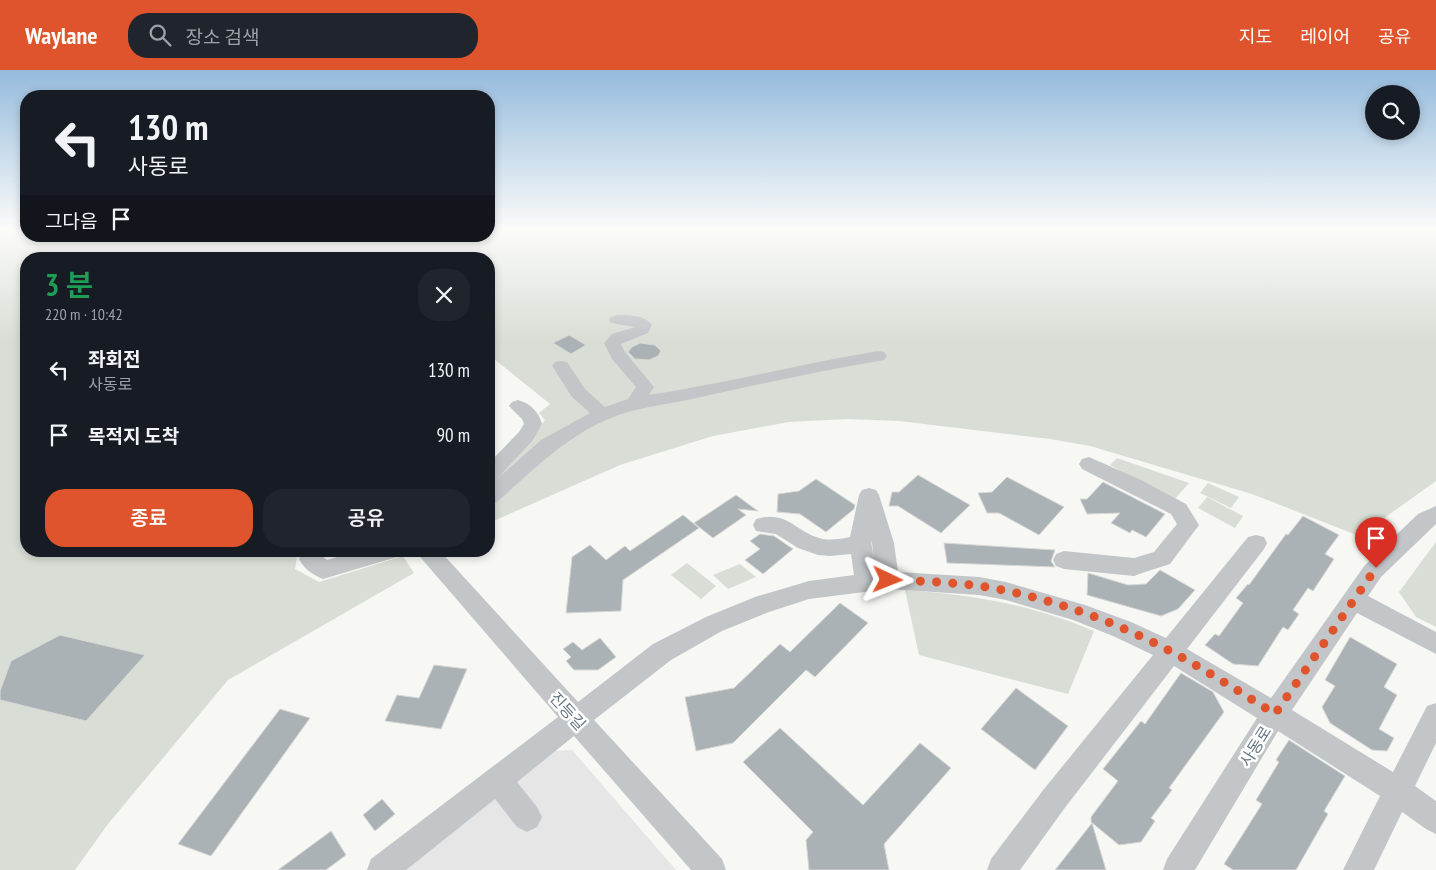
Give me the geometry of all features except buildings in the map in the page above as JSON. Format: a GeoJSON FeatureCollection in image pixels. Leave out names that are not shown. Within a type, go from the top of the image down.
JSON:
{"type":"FeatureCollection","features":[{"type":"Feature","properties":{"kind":"street"},"geometry":{"type":"LineString","coordinates":[[617,320],[631,320],[644,325],[642,330],[618,338],[612,343],[615,353],[640,377],[645,387],[634,403]]}},
{"type":"Feature","properties":{"kind":"street"},"geometry":{"type":"LineString","coordinates":[[495,493],[548,444],[603,414],[634,403],[684,395],[807,368],[878,356]]}},
{"type":"Feature","properties":{"kind":"street"},"geometry":{"type":"LineString","coordinates":[[560,366],[576,392],[603,414]]}},
{"type":"Feature","properties":{"kind":"street"},"geometry":{"type":"LineString","coordinates":[[495,469],[526,436],[533,424],[531,417],[518,406]]}},
{"type":"Feature","properties":{"kind":"street"},"geometry":{"type":"LineString","coordinates":[[1064,560],[1134,567],[1162,558],[1188,525],[1179,509],[1089,464]]}},
{"type":"Feature","properties":{"kind":"street"},"geometry":{"type":"LineString","coordinates":[[870,495],[883,543],[878,581],[860,544],[870,495]]}},
{"type":"Feature","properties":{"kind":"street","name":"사동로"},"geometry":{"type":"LineString","coordinates":[[1178,870],[1275,714],[1373,571],[1390,552],[1426,520],[1436,514]]}},
{"type":"Feature","properties":{"kind":"street"},"geometry":{"type":"LineString","coordinates":[[764,526],[776,524],[814,546],[833,548],[860,544]]}},
{"type":"Feature","properties":{"kind":"street"},"geometry":{"type":"LineString","coordinates":[[1002,870],[1054,799],[1256,543]]}},
{"type":"Feature","properties":{"kind":"street"},"geometry":{"type":"LineString","coordinates":[[310,557],[323,570],[368,557]]}},
{"type":"Feature","properties":{"kind":"street","name":"진등길"},"geometry":{"type":"LineString","coordinates":[[431,557],[711,870]]}},
{"type":"Feature","properties":{"kind":"street"},"geometry":{"type":"LineString","coordinates":[[382,870],[662,652],[714,624],[763,604],[809,590],[878,581],[979,586],[1031,597],[1104,622],[1169,651],[1397,790],[1436,819]]}},
{"type":"Feature","properties":{"kind":"street"},"geometry":{"type":"LineString","coordinates":[[1353,599],[1436,644]]}},
{"type":"Feature","properties":{"kind":"street"},"geometry":{"type":"LineString","coordinates":[[1358,870],[1436,715]]}},
{"type":"Feature","properties":{"kind":"street"},"geometry":{"type":"LineString","coordinates":[[498,780],[527,817]]}},
{"type":"Feature","properties":{"kind":"shaded area"},"geometry":{"type":"Polygon","coordinates":[[[0,265],[20,265],[20,557],[297,557],[295,569],[319,582],[404,557],[414,573],[228,680],[108,824],[75,870],[0,870],[0,265]]]}},
{"type":"Feature","properties":{"kind":"shaded area"},"geometry":{"type":"Polygon","coordinates":[[[495,265],[1436,265],[1436,481],[1359,536],[1252,494],[1090,446],[1050,439],[899,421],[847,419],[789,422],[713,436],[620,465],[495,520],[495,479],[545,420],[539,413],[550,404],[495,360],[495,265]]]}},
{"type":"Feature","properties":{"kind":"shaded area"},"geometry":{"type":"Polygon","coordinates":[[[1117,458],[1189,483],[1175,499],[1110,465],[1117,458]]]}},
{"type":"Feature","properties":{"kind":"shaded area"},"geometry":{"type":"Polygon","coordinates":[[[1208,483],[1239,497],[1231,508],[1200,493],[1208,483]]]}},
{"type":"Feature","properties":{"kind":"shaded area"},"geometry":{"type":"Polygon","coordinates":[[[1207,497],[1243,516],[1235,528],[1198,508],[1207,497]]]}},
{"type":"Feature","properties":{"kind":"shaded area"},"geometry":{"type":"Polygon","coordinates":[[[1436,542],[1436,627],[1416,617],[1399,592],[1436,542]]]}},
{"type":"Feature","properties":{"kind":"shaded area"},"geometry":{"type":"Polygon","coordinates":[[[687,563],[716,586],[701,599],[671,575],[687,563]]]}},
{"type":"Feature","properties":{"kind":"shaded area"},"geometry":{"type":"Polygon","coordinates":[[[740,564],[756,577],[728,589],[713,575],[740,564]]]}},
{"type":"Feature","properties":{"kind":"shaded area"},"geometry":{"type":"Polygon","coordinates":[[[905,590],[1001,602],[1047,614],[1094,631],[1068,694],[919,655],[905,590]]]}},
{"type":"Feature","properties":{"kind":"shaded area"},"geometry":{"type":"Polygon","coordinates":[[[572,750],[676,870],[398,870],[550,751],[572,750]]]}},
{"type":"Feature","properties":{"kind":"route"},"geometry":{"type":"LineString","coordinates":[[888,580],[979,586],[1031,597],[1077,612],[1122,629],[1169,651],[1275,714],[1318,648],[1376,568]]}}]}
